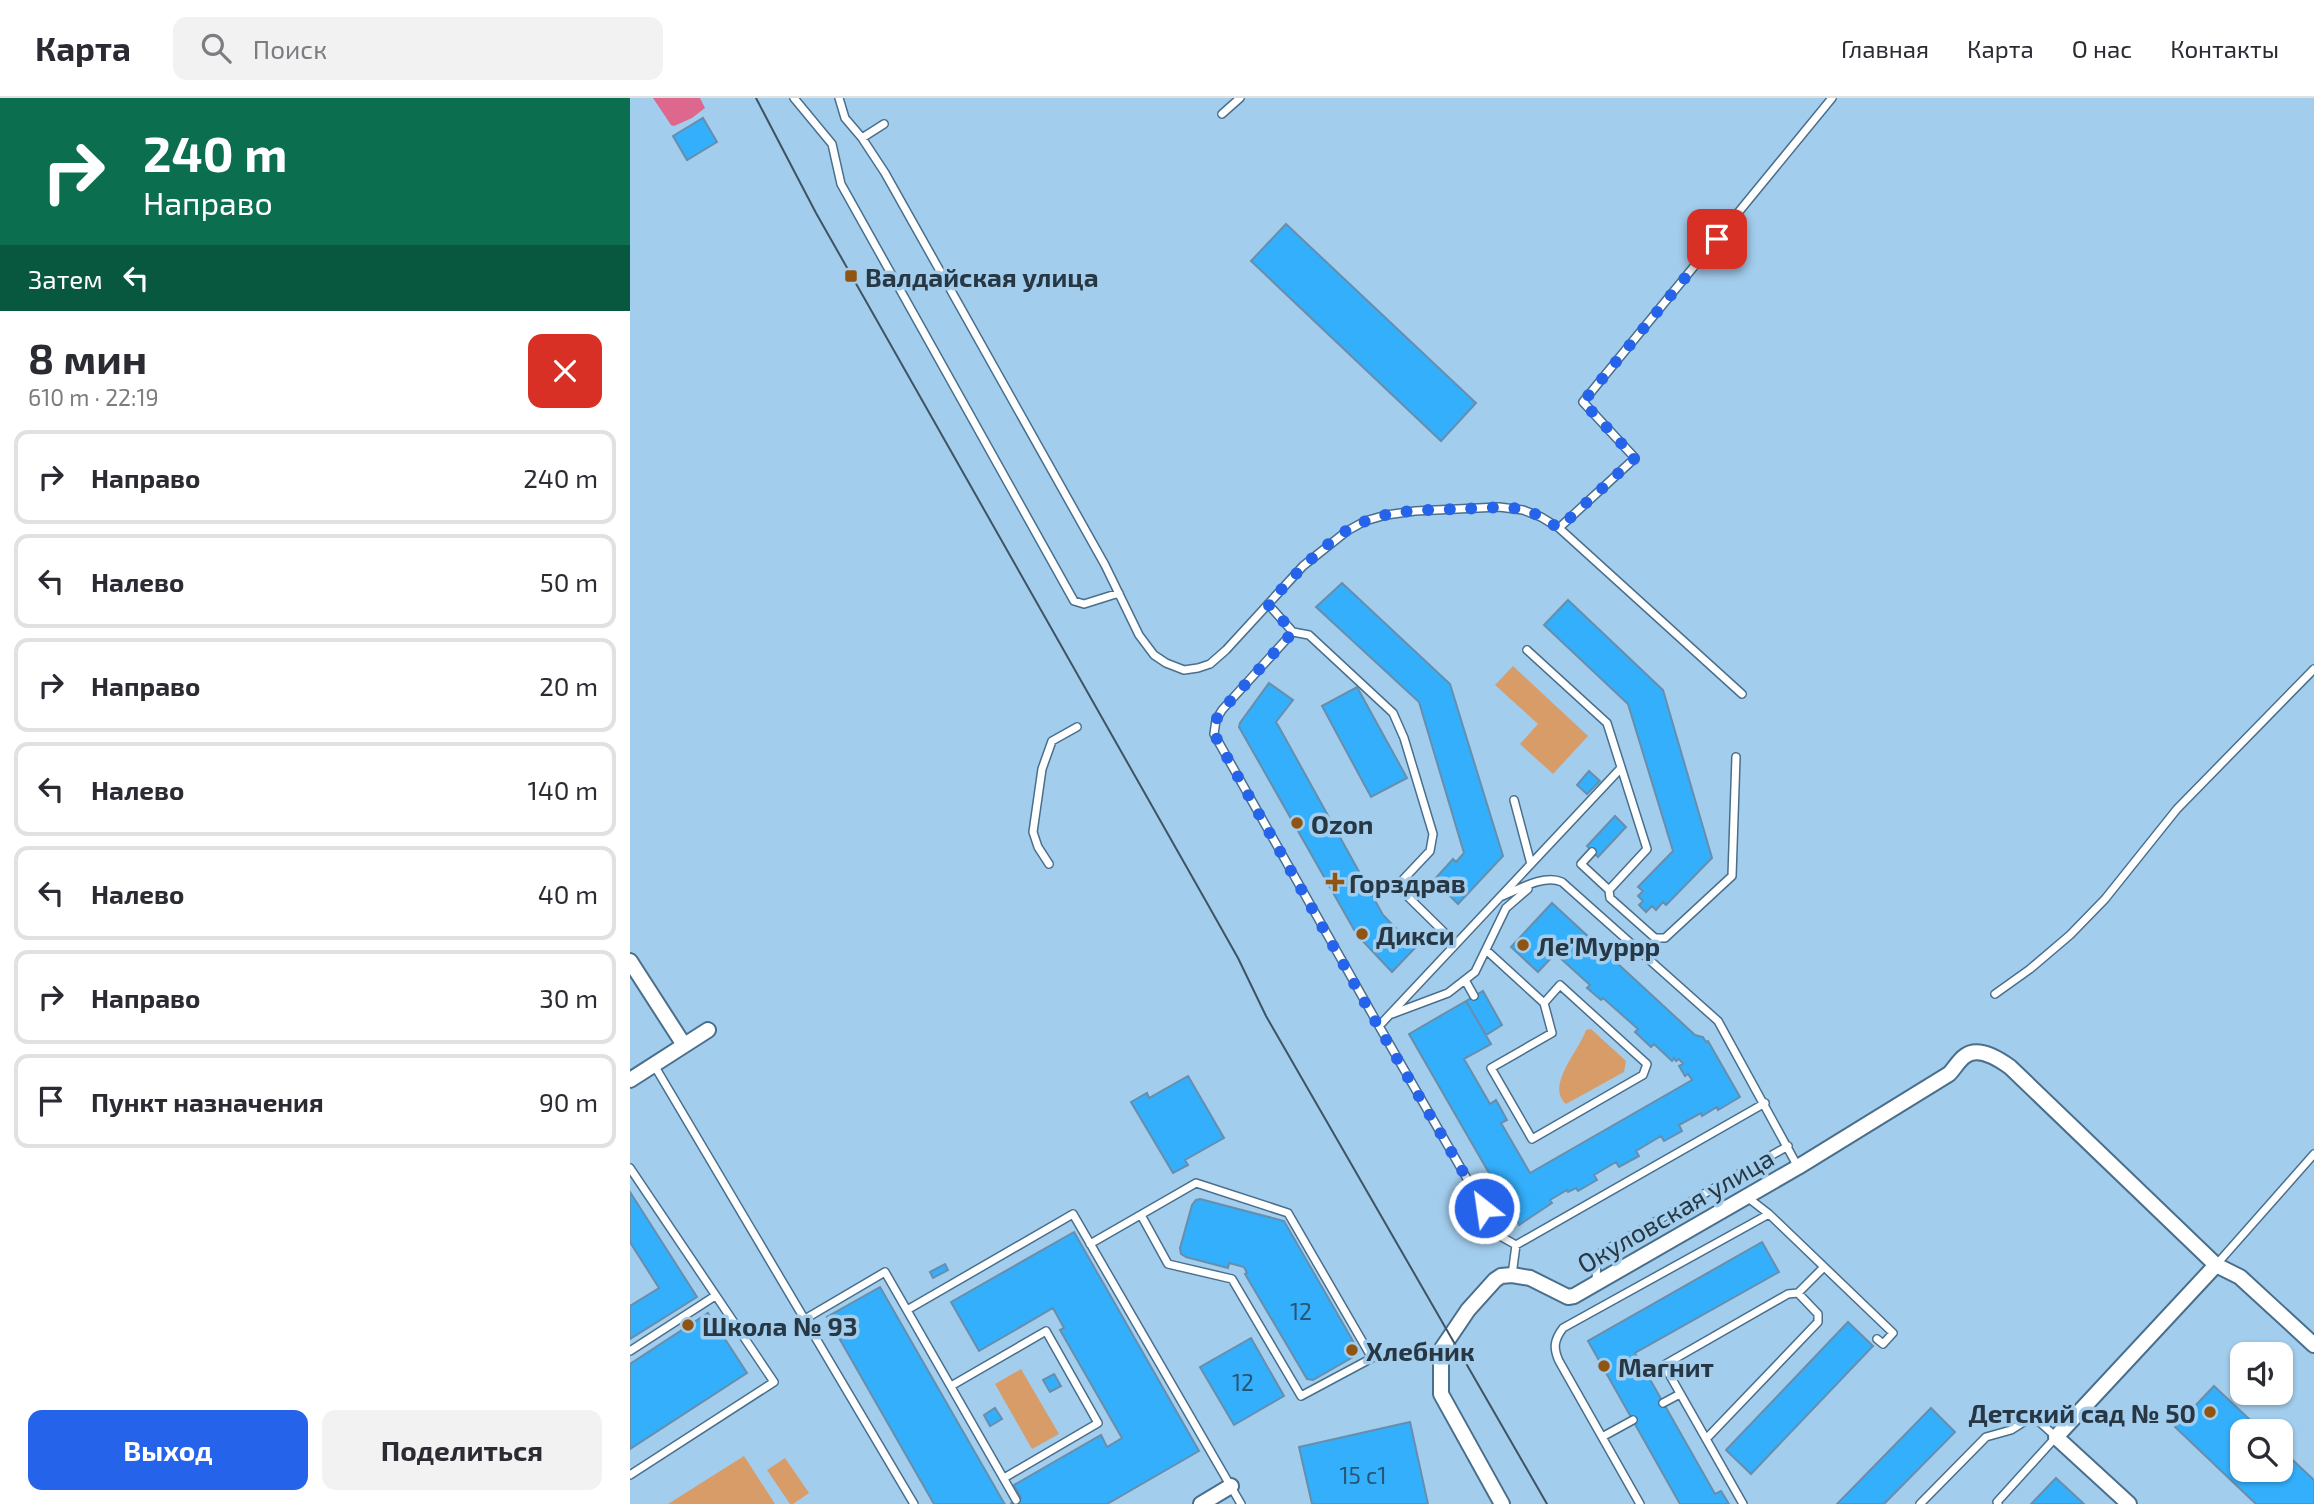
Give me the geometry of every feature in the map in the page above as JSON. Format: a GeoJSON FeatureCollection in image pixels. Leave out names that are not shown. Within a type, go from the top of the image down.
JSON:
{"type":"FeatureCollection","features":[{"type":"Feature","properties":{"kind":"street"},"geometry":{"type":"LineString","coordinates":[[630,961],[684,1045]]}},
{"type":"Feature","properties":{"kind":"street"},"geometry":{"type":"LineString","coordinates":[[630,1080],[708,1030]]}},
{"type":"Feature","properties":{"kind":"street","name":"Окуловская улица"},"geometry":{"type":"LineString","coordinates":[[1512,1275],[1530,1278],[1569,1297],[1574,1296],[1798,1167],[1949,1074],[1965,1056],[1973,1052],[1999,1059],[2216,1265]]}},
{"type":"Feature","properties":{"kind":"street"},"geometry":{"type":"LineString","coordinates":[[2129,1504],[2056,1437],[2216,1265],[2240,1277],[2314,1345]]}},
{"type":"Feature","properties":{"kind":"street"},"geometry":{"type":"LineString","coordinates":[[1502,1504],[1441,1394],[1440,1365],[1441,1350],[1468,1310],[1495,1280],[1512,1275]]}},
{"type":"Feature","properties":{"kind":"street"},"geometry":{"type":"LineString","coordinates":[[1201,1504],[1231,1486]]}},
{"type":"Feature","properties":{"kind":"lane"},"geometry":{"type":"LineString","coordinates":[[794,98],[832,144],[841,184],[1074,601],[1084,604],[1119,593]]}},
{"type":"Feature","properties":{"kind":"lane"},"geometry":{"type":"LineString","coordinates":[[839,98],[845,118],[885,173],[922,236],[1119,593],[1139,635],[1154,655],[1166,663],[1184,670],[1210,664],[1303,566],[1347,531],[1385,515],[1499,507],[1523,510],[1559,528],[1742,694]]}},
{"type":"Feature","properties":{"kind":"lane"},"geometry":{"type":"LineString","coordinates":[[1222,114],[1240,98]]}},
{"type":"Feature","properties":{"kind":"lane"},"geometry":{"type":"LineString","coordinates":[[1559,528],[1635,458],[1583,402],[1832,98]]}},
{"type":"Feature","properties":{"kind":"lane"},"geometry":{"type":"LineString","coordinates":[[862,138],[884,124]]}},
{"type":"Feature","properties":{"kind":"lane"},"geometry":{"type":"LineString","coordinates":[[1268,604],[1293,632],[1308,635],[1393,713],[1404,738],[1433,834],[1430,851],[1397,886],[1456,944]]}},
{"type":"Feature","properties":{"kind":"lane"},"geometry":{"type":"LineString","coordinates":[[1293,632],[1222,710],[1216,720],[1214,734],[1500,1236],[1516,1245]]}},
{"type":"Feature","properties":{"kind":"lane"},"geometry":{"type":"LineString","coordinates":[[1527,650],[1608,723],[1647,849],[1609,890]]}},
{"type":"Feature","properties":{"kind":"lane"},"geometry":{"type":"LineString","coordinates":[[1995,994],[2031,969],[2070,935],[2105,899],[2177,809],[2314,669]]}},
{"type":"Feature","properties":{"kind":"lane"},"geometry":{"type":"LineString","coordinates":[[1049,864],[1038,847],[1033,832],[1042,769],[1052,741],[1077,727]]}},
{"type":"Feature","properties":{"kind":"lane"},"geometry":{"type":"LineString","coordinates":[[1592,852],[1581,864],[1609,890],[1610,898],[1655,938],[1665,938],[1732,876],[1736,757]]}},
{"type":"Feature","properties":{"kind":"lane"},"geometry":{"type":"LineString","coordinates":[[1378,1026],[1621,768]]}},
{"type":"Feature","properties":{"kind":"lane"},"geometry":{"type":"LineString","coordinates":[[1514,800],[1531,864]]}},
{"type":"Feature","properties":{"kind":"lane"},"geometry":{"type":"LineString","coordinates":[[1500,897],[1534,884],[1555,879],[1562,882],[1718,1021],[1798,1167]]}},
{"type":"Feature","properties":{"kind":"lane"},"geometry":{"type":"LineString","coordinates":[[1389,1015],[1448,993],[1475,972],[1506,908],[1534,884]]}},
{"type":"Feature","properties":{"kind":"lane"},"geometry":{"type":"LineString","coordinates":[[1486,950],[1544,1003],[1552,1033],[1491,1068],[1532,1139],[1643,1075],[1647,1064],[1560,985],[1544,1003]]}},
{"type":"Feature","properties":{"kind":"lane"},"geometry":{"type":"LineString","coordinates":[[1465,980],[1474,996]]}},
{"type":"Feature","properties":{"kind":"lane"},"geometry":{"type":"LineString","coordinates":[[654,1065],[914,1504]]}},
{"type":"Feature","properties":{"kind":"lane"},"geometry":{"type":"LineString","coordinates":[[1516,1245],[1765,1104]]}},
{"type":"Feature","properties":{"kind":"lane"},"geometry":{"type":"LineString","coordinates":[[1595,1283],[1597,1255],[1788,1146]]}},
{"type":"Feature","properties":{"kind":"lane"},"geometry":{"type":"LineString","coordinates":[[2216,1265],[2314,1154]]}},
{"type":"Feature","properties":{"kind":"lane"},"geometry":{"type":"LineString","coordinates":[[630,1168],[774,1382],[630,1475]]}},
{"type":"Feature","properties":{"kind":"lane"},"geometry":{"type":"LineString","coordinates":[[1090,1244],[1196,1183],[1289,1213],[1372,1358],[1301,1396],[1232,1279],[1168,1264],[1141,1215]]}},
{"type":"Feature","properties":{"kind":"lane"},"geometry":{"type":"LineString","coordinates":[[1746,1196],[1769,1214],[1893,1333],[1882,1345],[1877,1339]]}},
{"type":"Feature","properties":{"kind":"lane"},"geometry":{"type":"LineString","coordinates":[[907,1310],[1073,1214],[1241,1504]]}},
{"type":"Feature","properties":{"kind":"lane"},"geometry":{"type":"LineString","coordinates":[[1640,1504],[1559,1362],[1555,1351],[1555,1338],[1563,1328],[1769,1214]]}},
{"type":"Feature","properties":{"kind":"lane"},"geometry":{"type":"LineString","coordinates":[[1512,1275],[1516,1245]]}},
{"type":"Feature","properties":{"kind":"lane"},"geometry":{"type":"LineString","coordinates":[[1743,1504],[1664,1365],[1788,1294],[1798,1293],[1824,1267]]}},
{"type":"Feature","properties":{"kind":"lane"},"geometry":{"type":"LineString","coordinates":[[805,1319],[886,1272],[1016,1500]]}},
{"type":"Feature","properties":{"kind":"lane"},"geometry":{"type":"LineString","coordinates":[[1706,1439],[1818,1322],[1818,1314],[1798,1293]]}},
{"type":"Feature","properties":{"kind":"lane"},"geometry":{"type":"LineString","coordinates":[[630,1351],[715,1296]]}},
{"type":"Feature","properties":{"kind":"lane"},"geometry":{"type":"LineString","coordinates":[[951,1386],[1046,1331],[1098,1423],[1003,1478]]}},
{"type":"Feature","properties":{"kind":"lane"},"geometry":{"type":"LineString","coordinates":[[1663,1403],[1680,1394]]}},
{"type":"Feature","properties":{"kind":"lane"},"geometry":{"type":"LineString","coordinates":[[1920,1504],[1986,1437],[2011,1430],[2033,1416],[2056,1437],[1998,1504]]}},
{"type":"Feature","properties":{"kind":"lane"},"geometry":{"type":"LineString","coordinates":[[1602,1437],[1633,1420]]}},
{"type":"Feature","properties":{"kind":"shaded area"},"geometry":{"type":"Polygon","coordinates":[[[653,98],[700,98],[705,108],[692,118],[674,126],[653,98]]]}},
{"type":"Feature","properties":{"kind":"shaded area"},"geometry":{"type":"Polygon","coordinates":[[[1513,666],[1588,736],[1553,774],[1520,744],[1538,724],[1495,685],[1513,666]]]}},
{"type":"Feature","properties":{"kind":"shaded area"},"geometry":{"type":"Polygon","coordinates":[[[1591,1029],[1626,1061],[1624,1072],[1566,1104],[1559,1088],[1561,1078],[1586,1030],[1591,1029]]]}},
{"type":"Feature","properties":{"kind":"shaded area"},"geometry":{"type":"Polygon","coordinates":[[[1021,1369],[1059,1434],[1032,1449],[995,1384],[1021,1369]]]}},
{"type":"Feature","properties":{"kind":"shaded area"},"geometry":{"type":"Polygon","coordinates":[[[744,1456],[775,1504],[668,1504],[744,1456]]]}},
{"type":"Feature","properties":{"kind":"shaded area"},"geometry":{"type":"Polygon","coordinates":[[[785,1458],[809,1493],[793,1504],[790,1504],[767,1470],[785,1458]]]}},
{"type":"Feature","properties":{"kind":"building"},"geometry":{"type":"Polygon","coordinates":[[[703,118],[717,142],[687,160],[673,136],[703,118]]]}},
{"type":"Feature","properties":{"kind":"building"},"geometry":{"type":"Polygon","coordinates":[[[1286,224],[1476,403],[1441,441],[1251,261],[1286,224]]]}},
{"type":"Feature","properties":{"kind":"building"},"geometry":{"type":"Polygon","coordinates":[[[1342,583],[1450,684],[1503,856],[1458,904],[1434,880],[1453,859],[1456,862],[1464,853],[1419,702],[1316,607],[1342,583]]]}},
{"type":"Feature","properties":{"kind":"building"},"geometry":{"type":"Polygon","coordinates":[[[1568,600],[1663,690],[1712,858],[1666,905],[1663,902],[1656,910],[1652,906],[1646,912],[1639,905],[1643,901],[1638,896],[1643,891],[1638,887],[1673,851],[1628,704],[1544,625],[1568,600]]]}},
{"type":"Feature","properties":{"kind":"building"},"geometry":{"type":"Polygon","coordinates":[[[1269,683],[1293,700],[1276,722],[1383,915],[1415,948],[1392,972],[1357,935],[1239,727],[1269,683]]]}},
{"type":"Feature","properties":{"kind":"building"},"geometry":{"type":"Polygon","coordinates":[[[1357,687],[1407,778],[1371,797],[1322,706],[1357,687]]]}},
{"type":"Feature","properties":{"kind":"building"},"geometry":{"type":"Polygon","coordinates":[[[1589,771],[1600,781],[1587,794],[1577,785],[1589,771]]]}},
{"type":"Feature","properties":{"kind":"building"},"geometry":{"type":"Polygon","coordinates":[[[1615,816],[1626,827],[1598,857],[1587,846],[1615,816]]]}},
{"type":"Feature","properties":{"kind":"building"},"geometry":{"type":"Polygon","coordinates":[[[1552,903],[1695,1035],[1708,1041],[1740,1097],[1718,1110],[1717,1107],[1702,1116],[1701,1113],[1679,1125],[1682,1131],[1664,1141],[1661,1136],[1636,1151],[1639,1156],[1619,1167],[1616,1162],[1594,1175],[1597,1180],[1578,1191],[1576,1188],[1568,1192],[1567,1190],[1519,1225],[1409,1034],[1466,1001],[1491,1044],[1464,1059],[1490,1104],[1496,1100],[1507,1120],[1501,1123],[1530,1173],[1692,1080],[1688,1074],[1685,1076],[1679,1066],[1683,1064],[1679,1059],[1676,1061],[1674,1058],[1672,1061],[1654,1044],[1651,1047],[1635,1032],[1638,1029],[1603,998],[1601,1000],[1587,988],[1590,985],[1558,956],[1552,957],[1538,972],[1511,947],[1552,903]]]}},
{"type":"Feature","properties":{"kind":"building"},"geometry":{"type":"Polygon","coordinates":[[[1483,991],[1502,1025],[1486,1035],[1466,1001],[1483,991]]]}},
{"type":"Feature","properties":{"kind":"building"},"geometry":{"type":"Polygon","coordinates":[[[1188,1076],[1224,1138],[1185,1160],[1188,1165],[1173,1173],[1131,1102],[1147,1093],[1149,1098],[1188,1076]]]}},
{"type":"Feature","properties":{"kind":"building"},"geometry":{"type":"Polygon","coordinates":[[[630,1192],[697,1297],[630,1339],[630,1306],[659,1288],[630,1242],[630,1192]]]}},
{"type":"Feature","properties":{"kind":"building"},"geometry":{"type":"Polygon","coordinates":[[[1200,1199],[1284,1221],[1357,1348],[1353,1357],[1313,1380],[1307,1379],[1245,1274],[1247,1273],[1244,1267],[1229,1263],[1228,1268],[1181,1254],[1180,1248],[1192,1205],[1200,1199]]]}},
{"type":"Feature","properties":{"kind":"building"},"geometry":{"type":"Polygon","coordinates":[[[1074,1232],[1199,1451],[1107,1504],[1010,1504],[1021,1498],[1014,1485],[1101,1435],[1107,1447],[1122,1438],[1060,1330],[1064,1328],[1053,1308],[979,1351],[951,1302],[1074,1232]]]}},
{"type":"Feature","properties":{"kind":"building"},"geometry":{"type":"Polygon","coordinates":[[[1762,1242],[1779,1272],[1635,1353],[1715,1494],[1721,1491],[1729,1504],[1680,1504],[1588,1341],[1762,1242]]]}},
{"type":"Feature","properties":{"kind":"building"},"geometry":{"type":"Polygon","coordinates":[[[945,1264],[948,1270],[933,1278],[930,1272],[945,1264]]]}},
{"type":"Feature","properties":{"kind":"building"},"geometry":{"type":"Polygon","coordinates":[[[880,1287],[1005,1504],[934,1504],[827,1317],[880,1287]]]}},
{"type":"Feature","properties":{"kind":"building"},"geometry":{"type":"Polygon","coordinates":[[[708,1313],[747,1373],[630,1449],[630,1364],[708,1313]]]}},
{"type":"Feature","properties":{"kind":"building"},"geometry":{"type":"Polygon","coordinates":[[[1848,1322],[1873,1346],[1751,1474],[1726,1450],[1848,1322]]]}},
{"type":"Feature","properties":{"kind":"building"},"geometry":{"type":"Polygon","coordinates":[[[1251,1338],[1284,1396],[1234,1425],[1200,1367],[1251,1338]]]}},
{"type":"Feature","properties":{"kind":"building"},"geometry":{"type":"Polygon","coordinates":[[[1054,1374],[1061,1386],[1050,1392],[1043,1380],[1054,1374]]]}},
{"type":"Feature","properties":{"kind":"building"},"geometry":{"type":"Polygon","coordinates":[[[2214,1386],[2230,1401],[2230,1405],[2234,1405],[2249,1419],[2230,1419],[2230,1479],[2175,1427],[2214,1386]]]}},
{"type":"Feature","properties":{"kind":"building"},"geometry":{"type":"Polygon","coordinates":[[[995,1408],[1002,1419],[990,1426],[984,1415],[995,1408]]]}},
{"type":"Feature","properties":{"kind":"building"},"geometry":{"type":"Polygon","coordinates":[[[1931,1408],[1955,1432],[1884,1504],[1837,1504],[1931,1408]]]}},
{"type":"Feature","properties":{"kind":"building"},"geometry":{"type":"Polygon","coordinates":[[[1410,1422],[1428,1504],[1312,1504],[1299,1447],[1410,1422]]]}},
{"type":"Feature","properties":{"kind":"building"},"geometry":{"type":"Polygon","coordinates":[[[2293,1460],[2314,1480],[2314,1504],[2256,1504],[2233,1482],[2293,1482],[2293,1460]]]}},
{"type":"Feature","properties":{"kind":"building"},"geometry":{"type":"Polygon","coordinates":[[[2056,1478],[2084,1504],[2031,1504],[2056,1478]]]}},
{"type":"Feature","properties":{"kind":"tram line"},"geometry":{"type":"LineString","coordinates":[[756,98],[816,213],[1238,958],[1266,1016],[1547,1504]]}},
{"type":"Feature","properties":{"kind":"place","name":"Валдайская улица"},"geometry":{"type":"Point","coordinates":[851,276]}},
{"type":"Feature","properties":{"kind":"place","name":"Ozon"},"geometry":{"type":"Point","coordinates":[1297,823]}},
{"type":"Feature","properties":{"kind":"place","name":"Горздрав"},"geometry":{"type":"Point","coordinates":[1335,882]}},
{"type":"Feature","properties":{"kind":"place","name":"Дикси"},"geometry":{"type":"Point","coordinates":[1362,934]}},
{"type":"Feature","properties":{"kind":"place","name":"Ле'Муррр"},"geometry":{"type":"Point","coordinates":[1523,945]}},
{"type":"Feature","properties":{"kind":"place","name":"Школа № 93"},"geometry":{"type":"Point","coordinates":[688,1325]}},
{"type":"Feature","properties":{"kind":"place","name":"Хлебник"},"geometry":{"type":"Point","coordinates":[1352,1350]}},
{"type":"Feature","properties":{"kind":"place","name":"Магнит"},"geometry":{"type":"Point","coordinates":[1604,1366]}},
{"type":"Feature","properties":{"kind":"place","name":"Детский сад № 50"},"geometry":{"type":"Point","coordinates":[2210,1412]}},
{"type":"Feature","properties":{"kind":"route"},"geometry":{"type":"LineString","coordinates":[[1484,1208],[1214,734],[1216,720],[1293,632],[1268,604],[1303,566],[1347,531],[1385,515],[1499,507],[1523,510],[1559,528],[1635,458],[1583,402],[1717,239]]}}]}
